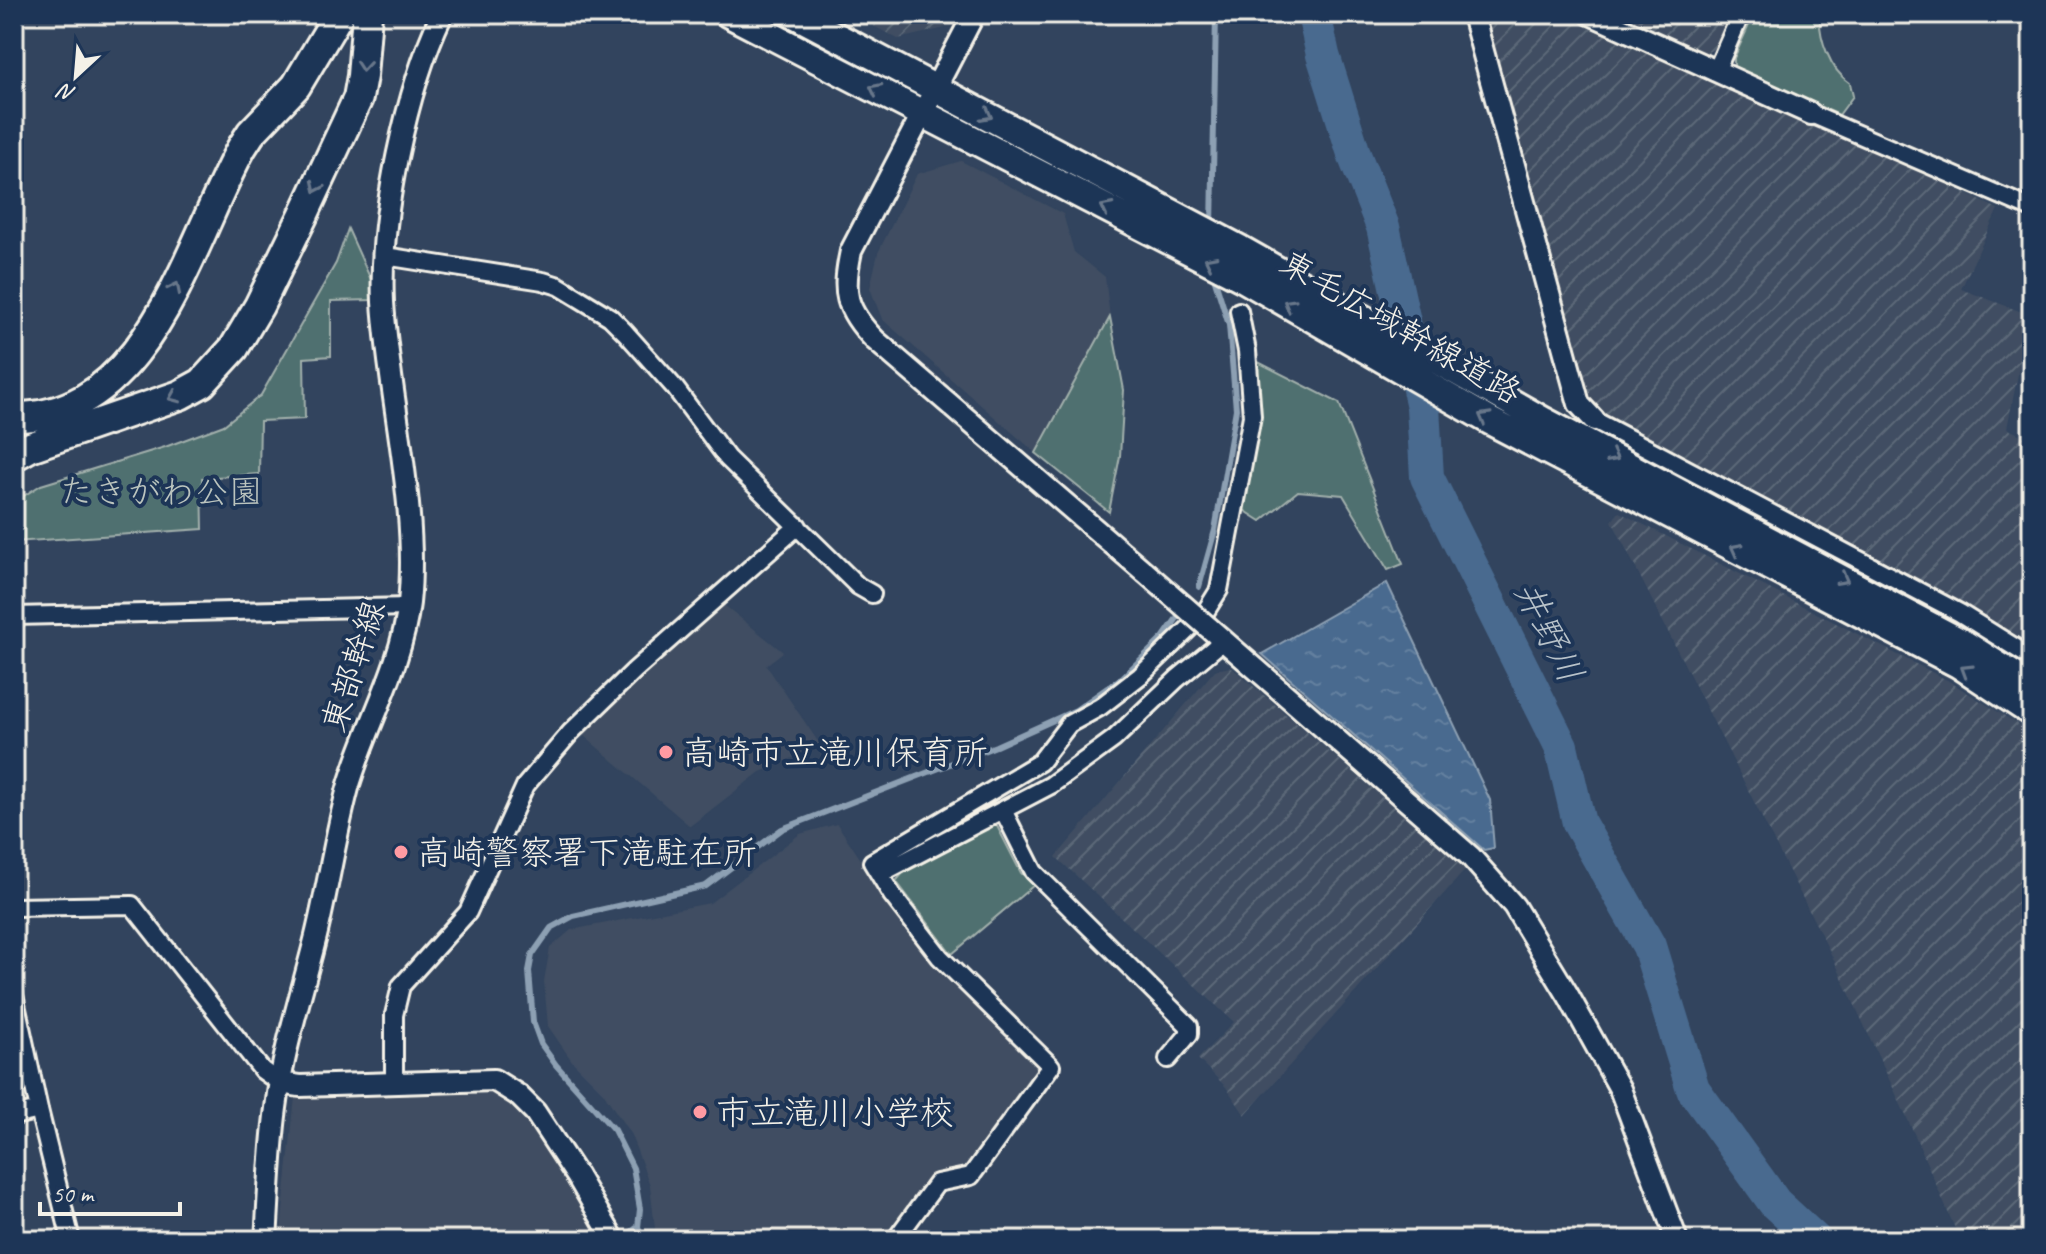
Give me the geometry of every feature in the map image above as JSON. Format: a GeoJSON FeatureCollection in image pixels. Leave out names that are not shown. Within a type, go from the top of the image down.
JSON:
{"type":"FeatureCollection","features":[{"type":"Feature","properties":{"kind":"highway"},"geometry":{"type":"LineString","coordinates":[[14,417],[56,410],[82,399],[109,380],[146,340],[192,253],[242,147],[251,133],[296,86],[339,14]]}},
{"type":"Feature","properties":{"kind":"highway"},"geometry":{"type":"LineString","coordinates":[[14,456],[30,447],[180,395],[202,383],[220,366],[259,306],[351,117],[362,76],[367,14]]}},
{"type":"Feature","properties":{"kind":"highway","name":"東毛広域幹線道路"},"geometry":{"type":"LineString","coordinates":[[729,14],[1244,279],[1416,379],[1553,453],[1958,664],[2032,713]]}},
{"type":"Feature","properties":{"kind":"highway","name":"東毛広域幹線道路"},"geometry":{"type":"LineString","coordinates":[[794,14],[1240,249],[1544,421],[1966,645],[2032,687]]}},
{"type":"Feature","properties":{"kind":"street","name":"東部幹線"},"geometry":{"type":"LineString","coordinates":[[266,1240],[280,1083],[347,792],[409,607],[410,547],[383,299],[385,256],[400,145],[413,91],[430,39],[442,14]]}},
{"type":"Feature","properties":{"kind":"street"},"geometry":{"type":"LineString","coordinates":[[974,14],[851,251],[845,277],[846,296],[854,318],[875,340],[1212,627],[1471,857],[1514,906],[1620,1089],[1677,1240]]}},
{"type":"Feature","properties":{"kind":"street"},"geometry":{"type":"LineString","coordinates":[[1476,14],[1475,22],[1579,404],[1594,420],[1960,613],[2032,658]]}},
{"type":"Feature","properties":{"kind":"street"},"geometry":{"type":"LineString","coordinates":[[1590,14],[2032,209]]}},
{"type":"Feature","properties":{"kind":"street"},"geometry":{"type":"LineString","coordinates":[[1716,71],[1741,14]]}},
{"type":"Feature","properties":{"kind":"street"},"geometry":{"type":"LineString","coordinates":[[385,256],[543,281],[559,286],[610,317],[675,388],[727,458],[858,586],[872,594]]}},
{"type":"Feature","properties":{"kind":"street"},"geometry":{"type":"LineString","coordinates":[[880,874],[1051,785],[1114,739],[1177,679],[1212,627],[1252,416],[1247,351],[1239,311]]}},
{"type":"Feature","properties":{"kind":"street"},"geometry":{"type":"LineString","coordinates":[[394,1082],[394,1015],[401,986],[468,912],[525,786],[571,732],[635,670],[798,526]]}},
{"type":"Feature","properties":{"kind":"street"},"geometry":{"type":"LineString","coordinates":[[1163,599],[1173,600],[1212,627]]}},
{"type":"Feature","properties":{"kind":"street"},"geometry":{"type":"LineString","coordinates":[[14,616],[409,607]]}},
{"type":"Feature","properties":{"kind":"street"},"geometry":{"type":"LineString","coordinates":[[895,1240],[937,1183],[971,1176],[1051,1066],[940,957],[892,895],[872,862],[1040,762],[1069,724],[1100,707],[1212,627]]}},
{"type":"Feature","properties":{"kind":"street"},"geometry":{"type":"LineString","coordinates":[[1003,810],[1034,872],[1189,1026],[1189,1034],[1168,1059]]}},
{"type":"Feature","properties":{"kind":"street"},"geometry":{"type":"LineString","coordinates":[[14,907],[132,905],[262,1070],[280,1083],[300,1086],[494,1080],[518,1095],[543,1125],[613,1238]]}},
{"type":"Feature","properties":{"kind":"street"},"geometry":{"type":"LineString","coordinates":[[14,995],[71,1240]]}},
{"type":"Feature","properties":{"kind":"street"},"geometry":{"type":"LineString","coordinates":[[14,1116],[39,1110]]}},
{"type":"Feature","properties":{"kind":"shaded area"},"geometry":{"type":"Polygon","coordinates":[[[851,14],[952,14],[945,28],[898,39],[851,14]]]}},
{"type":"Feature","properties":{"kind":"shaded area"},"geometry":{"type":"Polygon","coordinates":[[[1496,14],[1558,14],[1909,166],[1998,209],[1961,289],[2030,315],[2007,428],[2032,441],[2032,643],[1609,421],[1586,401],[1486,28],[1496,14]]]}},
{"type":"Feature","properties":{"kind":"shaded area"},"geometry":{"type":"Polygon","coordinates":[[[1621,14],[1732,14],[1718,47],[1706,53],[1621,14]]]}},
{"type":"Feature","properties":{"kind":"shaded area"},"geometry":{"type":"Polygon","coordinates":[[[961,161],[1063,214],[1074,252],[1105,277],[1110,317],[1036,453],[882,319],[870,288],[878,253],[917,174],[961,161]]]}},
{"type":"Feature","properties":{"kind":"shaded area"},"geometry":{"type":"Polygon","coordinates":[[[1619,512],[1947,680],[2032,733],[2032,1240],[1960,1240],[1834,960],[1612,521],[1619,512]]]}},
{"type":"Feature","properties":{"kind":"shaded area"},"geometry":{"type":"Polygon","coordinates":[[[719,601],[783,652],[766,665],[821,746],[760,772],[690,826],[583,735],[719,601]]]}},
{"type":"Feature","properties":{"kind":"shaded area"},"geometry":{"type":"Polygon","coordinates":[[[1231,667],[1466,869],[1245,1115],[1226,1087],[1198,1059],[1234,1022],[1056,857],[1215,670],[1231,667]]]}},
{"type":"Feature","properties":{"kind":"shaded area"},"geometry":{"type":"Polygon","coordinates":[[[837,824],[886,897],[1038,1059],[1039,1067],[973,1162],[960,1170],[934,1172],[887,1240],[659,1240],[656,1237],[650,1185],[631,1135],[603,1092],[572,1061],[548,1026],[544,981],[550,948],[571,930],[710,903],[800,834],[837,824]]]}},
{"type":"Feature","properties":{"kind":"shaded area"},"geometry":{"type":"Polygon","coordinates":[[[483,1088],[510,1099],[587,1204],[599,1228],[584,1240],[280,1240],[295,1097],[483,1088]]]}},
{"type":"Feature","properties":{"kind":"green space"},"geometry":{"type":"Polygon","coordinates":[[[1754,14],[1820,14],[1821,33],[1831,62],[1850,83],[1853,96],[1839,115],[1734,67],[1734,58],[1754,14]]]}},
{"type":"Feature","properties":{"kind":"green space","name":"たきがわ公園"},"geometry":{"type":"Polygon","coordinates":[[[348,229],[372,282],[373,300],[331,301],[331,356],[304,358],[305,419],[260,421],[259,474],[202,478],[203,529],[14,542],[14,502],[41,485],[165,447],[224,425],[261,395],[336,263],[348,229]]]}},
{"type":"Feature","properties":{"kind":"green space"},"geometry":{"type":"Polygon","coordinates":[[[1110,317],[1124,390],[1120,456],[1109,512],[1036,453],[1110,317]]]}},
{"type":"Feature","properties":{"kind":"green space"},"geometry":{"type":"Polygon","coordinates":[[[1258,362],[1339,403],[1403,564],[1388,570],[1343,495],[1298,491],[1261,521],[1239,507],[1252,364],[1258,362]]]}},
{"type":"Feature","properties":{"kind":"green space"},"geometry":{"type":"Polygon","coordinates":[[[988,823],[997,826],[1021,873],[1034,885],[952,954],[896,881],[911,864],[988,823]]]}},
{"type":"Feature","properties":{"kind":"water"},"geometry":{"type":"Polygon","coordinates":[[[1387,583],[1490,800],[1494,848],[1484,850],[1262,654],[1387,583]]]}},
{"type":"Feature","properties":{"kind":"waterway"},"geometry":{"type":"LineString","coordinates":[[1212,227],[1216,14]]}},
{"type":"Feature","properties":{"kind":"waterway","name":"井野川"},"geometry":{"type":"LineString","coordinates":[[1314,14],[1323,55],[1355,157],[1383,227],[1423,407],[1427,477],[1561,746],[1579,823],[1649,946],[1693,1089],[1775,1203],[1815,1240]]}},
{"type":"Feature","properties":{"kind":"waterway"},"geometry":{"type":"LineString","coordinates":[[1199,587],[1215,530],[1236,409],[1229,325],[1213,274]]}},
{"type":"Feature","properties":{"kind":"waterway"},"geometry":{"type":"LineString","coordinates":[[644,1240],[638,1227],[640,1209],[633,1168],[614,1130],[556,1065],[541,1044],[533,1022],[529,971],[532,955],[551,928],[573,916],[706,886],[782,829],[996,746],[1076,710],[1123,677],[1163,638],[1177,618]]}},
{"type":"Feature","properties":{"kind":"waterway"},"geometry":{"type":"LineString","coordinates":[[621,1240],[638,1227]]}},
{"type":"Feature","properties":{"kind":"place","name":"高崎市立滝川保育所"},"geometry":{"type":"Point","coordinates":[666,752]}},
{"type":"Feature","properties":{"kind":"place","name":"高崎警察署下滝駐在所"},"geometry":{"type":"Point","coordinates":[401,852]}},
{"type":"Feature","properties":{"kind":"place","name":"市立滝川小学校"},"geometry":{"type":"Point","coordinates":[700,1112]}}]}
